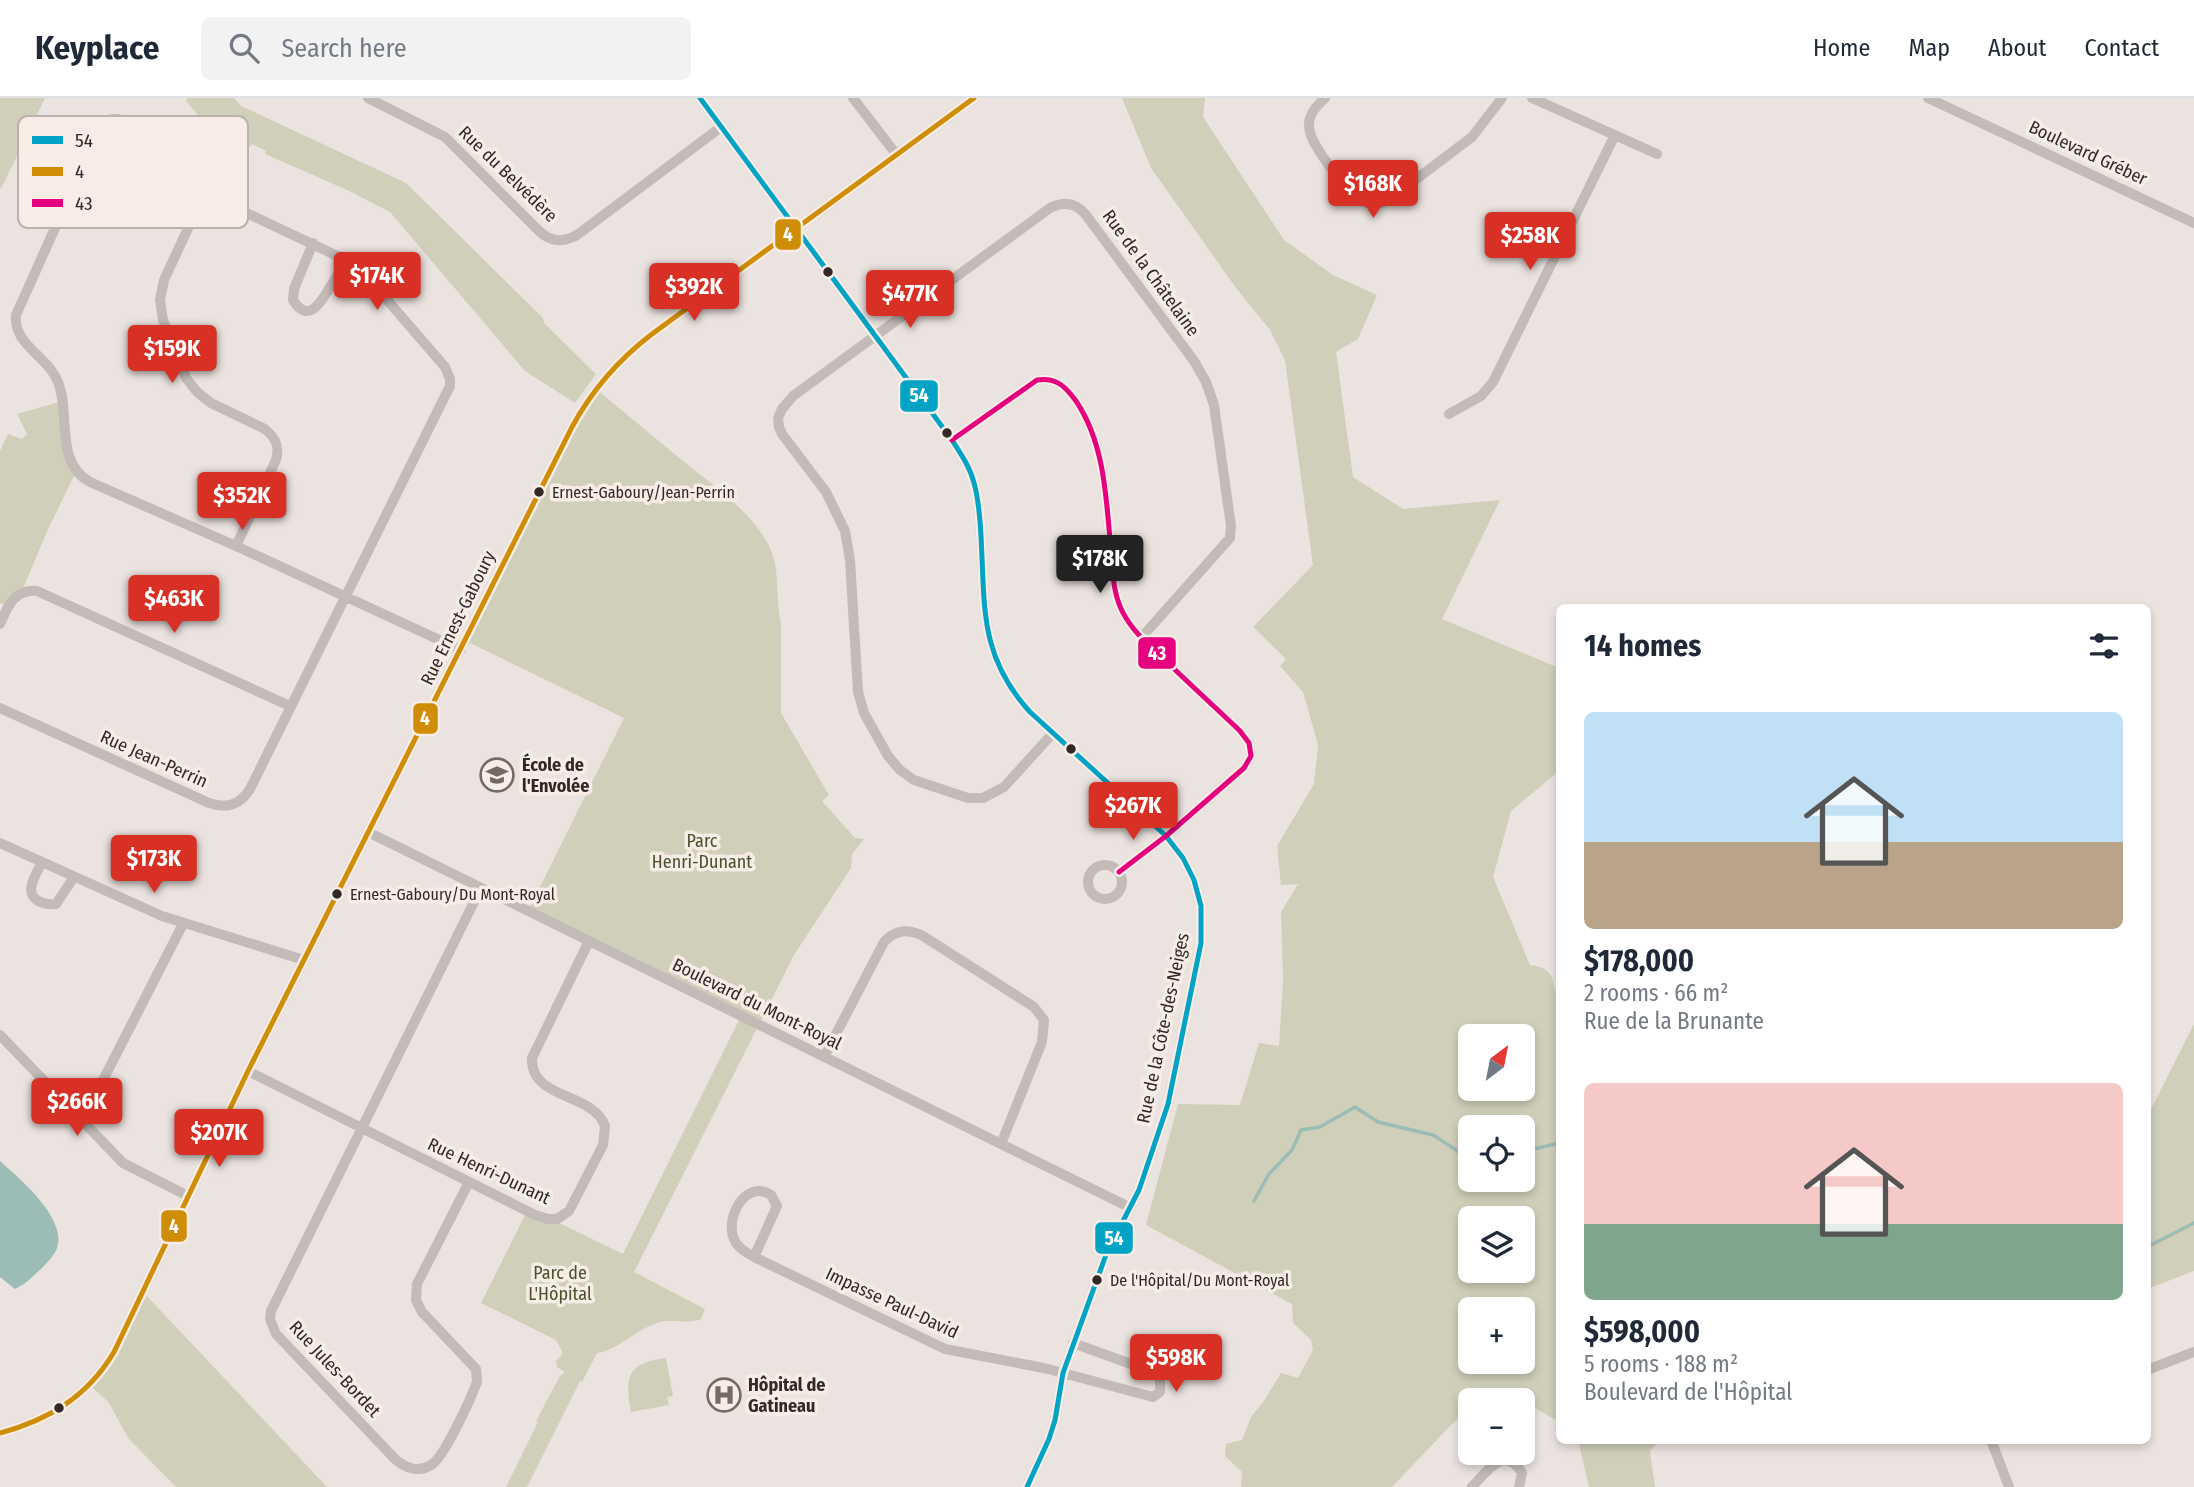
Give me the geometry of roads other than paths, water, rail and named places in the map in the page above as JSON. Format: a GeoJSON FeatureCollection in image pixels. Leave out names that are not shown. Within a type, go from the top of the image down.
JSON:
{"type":"FeatureCollection","features":[{"type":"Feature","properties":{"kind":"street","name":"Rue de la Côte-des-Neiges"},"geometry":{"type":"LineString","coordinates":[[700,98],[952,440],[970,470],[978,496],[987,628],[994,657],[1010,690],[1166,836],[1183,858],[1194,880],[1202,906],[1202,932],[1168,1104],[1139,1190],[1107,1252],[1073,1343],[1063,1373],[1052,1430],[1027,1487]]}},
{"type":"Feature","properties":{"kind":"street"},"geometry":{"type":"LineString","coordinates":[[853,98],[896,154]]}},
{"type":"Feature","properties":{"kind":"street","name":"Rue Ernest-Gaboury"},"geometry":{"type":"LineString","coordinates":[[0,1433],[61,1409],[81,1394],[99,1375],[114,1352],[303,960],[370,833],[572,427],[602,380],[638,345],[974,98]]}},
{"type":"Feature","properties":{"kind":"street"},"geometry":{"type":"LineString","coordinates":[[1325,98],[1312,113],[1308,126],[1310,134],[1349,191],[1370,204],[1391,199],[1472,137],[1502,98]]}},
{"type":"Feature","properties":{"kind":"street"},"geometry":{"type":"LineString","coordinates":[[1532,98],[1657,155]]}},
{"type":"Feature","properties":{"kind":"street","name":"Boulevard Gréber"},"geometry":{"type":"LineString","coordinates":[[1928,98],[2194,223]]}},
{"type":"Feature","properties":{"kind":"street","name":"Rue du Belvédère"},"geometry":{"type":"LineString","coordinates":[[372,99],[445,137],[545,236],[560,241],[577,235],[721,127]]}},
{"type":"Feature","properties":{"kind":"street"},"geometry":{"type":"LineString","coordinates":[[1449,414],[1481,396],[1493,383],[1615,135]]}},
{"type":"Feature","properties":{"kind":"street","name":"Rue de la Châtelaine"},"geometry":{"type":"LineString","coordinates":[[1053,733],[998,792],[976,799],[920,783],[907,776],[888,756],[864,713],[856,683],[850,560],[845,531],[826,492],[782,434],[778,418],[793,396],[1050,208],[1069,204],[1075,205],[1086,215],[1194,361],[1206,382],[1214,405],[1231,532],[1227,543],[1141,638]]}},
{"type":"Feature","properties":{"kind":"street","name":"Rue Jean-Perrin"},"geometry":{"type":"LineString","coordinates":[[0,708],[209,803],[226,806],[240,802],[246,796],[448,392],[450,379],[445,367],[369,279],[348,261],[248,214]]}},
{"type":"Feature","properties":{"kind":"street"},"geometry":{"type":"LineString","coordinates":[[54,228],[18,306],[15,323],[26,344],[45,361],[59,383],[69,458],[76,472],[90,482],[461,650]]}},
{"type":"Feature","properties":{"kind":"street"},"geometry":{"type":"LineString","coordinates":[[188,228],[164,280],[161,309],[182,366],[192,386],[212,403],[265,429],[278,446],[276,460],[236,546]]}},
{"type":"Feature","properties":{"kind":"street"},"geometry":{"type":"LineString","coordinates":[[313,243],[294,289],[293,300],[301,308],[314,309],[319,306],[348,261]]}},
{"type":"Feature","properties":{"kind":"street"},"geometry":{"type":"LineString","coordinates":[[952,440],[1037,380],[1053,379],[1065,387],[1087,418],[1095,437],[1108,515],[1114,586],[1126,618],[1141,638],[1245,736],[1251,750],[1249,762],[1244,768],[1119,873]]}},
{"type":"Feature","properties":{"kind":"street"},"geometry":{"type":"LineString","coordinates":[[0,624],[17,595],[22,591],[37,591],[290,706]]}},
{"type":"Feature","properties":{"kind":"street","name":"Boulevard du Mont-Royal"},"geometry":{"type":"LineString","coordinates":[[370,833],[1129,1207]]}},
{"type":"Feature","properties":{"kind":"street"},"geometry":{"type":"LineString","coordinates":[[0,843],[183,924],[303,960]]}},
{"type":"Feature","properties":{"kind":"street"},"geometry":{"type":"LineString","coordinates":[[42,862],[30,888],[36,900],[56,904],[62,899],[74,877]]}},
{"type":"Feature","properties":{"kind":"street","name":"Rue Jules-Bordet"},"geometry":{"type":"LineString","coordinates":[[469,1182],[415,1292],[422,1312],[476,1369],[477,1381],[438,1460],[424,1468],[408,1468],[395,1459],[276,1334],[270,1319],[274,1302],[481,888]]}},
{"type":"Feature","properties":{"kind":"street"},"geometry":{"type":"LineString","coordinates":[[82,1121],[183,924]]}},
{"type":"Feature","properties":{"kind":"street"},"geometry":{"type":"LineString","coordinates":[[824,1057],[884,942],[894,933],[916,933],[1034,1007],[1044,1020],[1042,1042],[1001,1144]]}},
{"type":"Feature","properties":{"kind":"street","name":"Rue Henri-Dunant"},"geometry":{"type":"LineString","coordinates":[[248,1072],[542,1218],[557,1219],[572,1206],[603,1145],[605,1126],[597,1113],[538,1080],[532,1065],[535,1050],[589,941]]}},
{"type":"Feature","properties":{"kind":"street"},"geometry":{"type":"LineString","coordinates":[[0,1035],[123,1163],[188,1196]]}},
{"type":"Feature","properties":{"kind":"street","name":"Impasse Paul-David"},"geometry":{"type":"LineString","coordinates":[[754,1256],[777,1206],[771,1195],[759,1190],[747,1193],[732,1221],[736,1244],[754,1256],[945,1349],[1063,1373],[1153,1397],[1160,1392],[1160,1378],[1150,1371],[1073,1343]]}},
{"type":"Feature","properties":{"kind":"street"},"geometry":{"type":"LineString","coordinates":[[2151,1368],[2194,1352]]}},
{"type":"Feature","properties":{"kind":"street"},"geometry":{"type":"LineString","coordinates":[[1993,1444],[2009,1487]]}},
{"type":"Feature","properties":{"kind":"street"},"geometry":{"type":"LineString","coordinates":[[1472,1487],[1494,1463],[1507,1460],[1514,1462],[1522,1473],[1519,1487]]}},
{"type":"Feature","properties":{"kind":"water"},"geometry":{"type":"Polygon","coordinates":[[[0,1161],[40,1200],[55,1224],[58,1236],[57,1248],[50,1259],[29,1280],[15,1289],[0,1277],[0,1161]]]}},
{"type":"Feature","properties":{"kind":"waterway"},"geometry":{"type":"LineString","coordinates":[[1254,1201],[1269,1174],[1292,1150],[1301,1130],[1320,1127],[1355,1107],[1378,1122],[1433,1135],[1458,1151]]}},
{"type":"Feature","properties":{"kind":"waterway"},"geometry":{"type":"LineString","coordinates":[[1535,1149],[1556,1144]]}},
{"type":"Feature","properties":{"kind":"waterway"},"geometry":{"type":"LineString","coordinates":[[2151,1245],[2194,1223]]}},
{"type":"Feature","properties":{"kind":"place","name":"Ernest-Gaboury/Jean-Perrin"},"geometry":{"type":"Point","coordinates":[539,492]}},
{"type":"Feature","properties":{"kind":"place","name":"École de l'Envolée"},"geometry":{"type":"Point","coordinates":[497,775]}},
{"type":"Feature","properties":{"kind":"place","name":"Ernest-Gaboury/Du Mont-Royal"},"geometry":{"type":"Point","coordinates":[337,894]}},
{"type":"Feature","properties":{"kind":"place","name":"De l'Hôpital/Du Mont-Royal"},"geometry":{"type":"Point","coordinates":[1097,1280]}},
{"type":"Feature","properties":{"kind":"place","name":"Hôpital de Gatineau"},"geometry":{"type":"Point","coordinates":[724,1395]}},
{"type":"Feature","properties":{"kind":"park label","name":"Parc Henri-Dunant"},"geometry":{"type":"Point","coordinates":[702,851]}},
{"type":"Feature","properties":{"kind":"park label","name":"Parc de L'Hôpital"},"geometry":{"type":"Point","coordinates":[560,1283]}}]}
